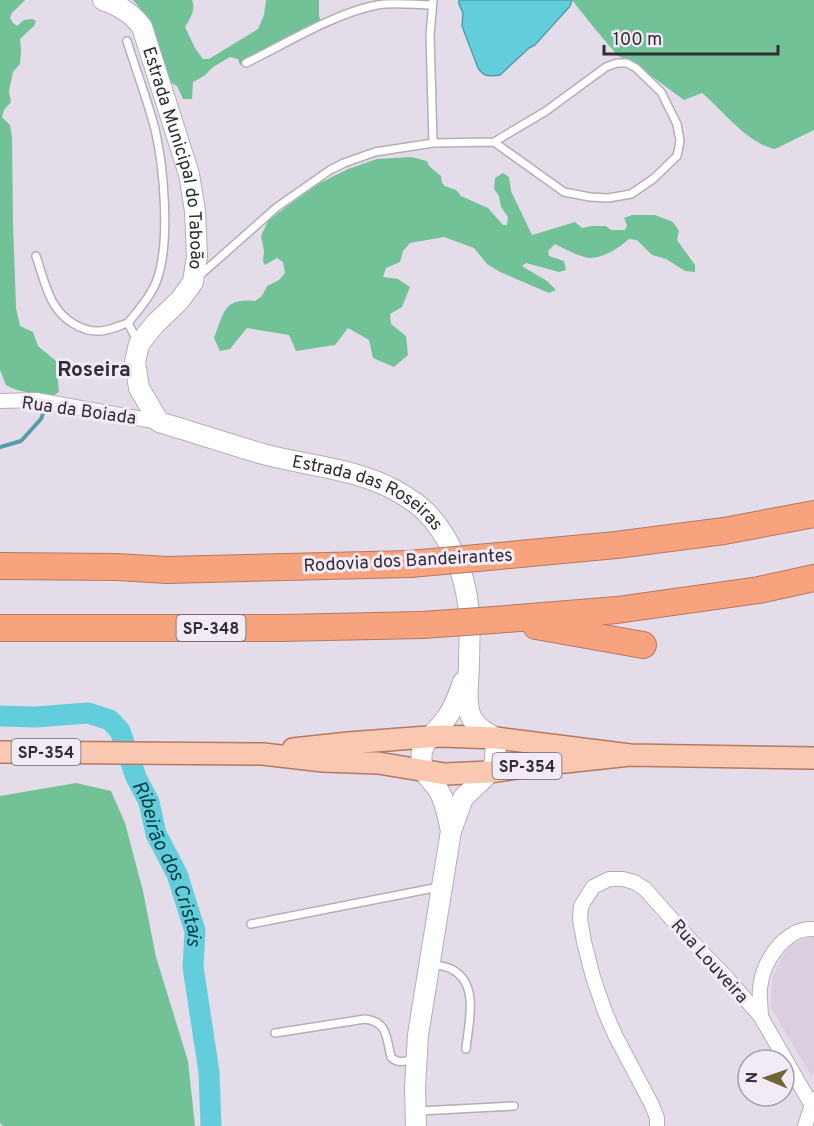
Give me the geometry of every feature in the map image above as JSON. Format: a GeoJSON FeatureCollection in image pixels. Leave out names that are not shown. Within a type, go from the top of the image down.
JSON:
{"type":"FeatureCollection","features":[{"type":"Feature","properties":{"kind":"highway","name":"Rodovia dos Bandeirantes"},"geometry":{"type":"LineString","coordinates":[[0,566],[117,567],[167,570],[410,564],[638,543],[724,531],[814,514]]}},
{"type":"Feature","properties":{"kind":"highway","name":"SP-348"},"geometry":{"type":"LineString","coordinates":[[0,628],[281,628],[497,620],[617,610],[759,590],[814,578]]}},
{"type":"Feature","properties":{"kind":"highway"},"geometry":{"type":"LineString","coordinates":[[497,620],[643,645]]}},
{"type":"Feature","properties":{"kind":"main road","name":"SP-354"},"geometry":{"type":"LineString","coordinates":[[263,754],[308,746],[441,736],[496,738],[630,755],[814,758]]}},
{"type":"Feature","properties":{"kind":"main road","name":"SP-354"},"geometry":{"type":"LineString","coordinates":[[0,752],[263,754],[323,761],[378,763],[445,774],[490,772],[630,755]]}},
{"type":"Feature","properties":{"kind":"street","name":"Estrada Municipal do Taboão"},"geometry":{"type":"LineString","coordinates":[[103,0],[134,16],[142,27],[189,174],[195,211],[197,256],[192,282],[180,300],[155,324],[139,345]]}},
{"type":"Feature","properties":{"kind":"street"},"geometry":{"type":"LineString","coordinates":[[139,345],[135,362],[139,388],[159,422]]}},
{"type":"Feature","properties":{"kind":"street","name":"Rua da Boiada"},"geometry":{"type":"LineString","coordinates":[[1,399],[36,400],[159,422]]}},
{"type":"Feature","properties":{"kind":"street","name":"Estrada das Roseiras"},"geometry":{"type":"LineString","coordinates":[[159,422],[264,454],[352,472],[406,496],[424,510],[442,532],[461,570],[469,606],[467,702],[472,720],[479,728],[496,738]]}},
{"type":"Feature","properties":{"kind":"street","name":"Estrada das Roseiras"},"geometry":{"type":"LineString","coordinates":[[428,737],[445,720],[457,700],[469,662]]}},
{"type":"Feature","properties":{"kind":"street"},"geometry":{"type":"LineString","coordinates":[[428,737],[422,754],[424,772],[440,792],[446,805],[451,831]]}},
{"type":"Feature","properties":{"kind":"street"},"geometry":{"type":"LineString","coordinates":[[416,1119],[418,1035],[451,831],[463,798],[490,772],[495,762],[496,738]]}},
{"type":"Feature","properties":{"kind":"street","name":"Rua Louveira"},"geometry":{"type":"LineString","coordinates":[[657,1126],[657,1118],[652,1105],[605,1012],[584,942],[580,918],[581,906],[594,887],[609,879],[634,882],[645,889],[761,1017],[813,1101]]}},
{"type":"Feature","properties":{"kind":"street"},"geometry":{"type":"LineString","coordinates":[[761,1017],[760,987],[767,964],[781,943],[795,933],[814,929]]}},
{"type":"Feature","properties":{"kind":"street"},"geometry":{"type":"LineString","coordinates":[[805,1126],[813,1101]]}},
{"type":"Feature","properties":{"kind":"lane"},"geometry":{"type":"LineString","coordinates":[[246,63],[330,21],[360,10],[390,4],[433,3],[430,34],[433,142]]}},
{"type":"Feature","properties":{"kind":"lane"},"geometry":{"type":"LineString","coordinates":[[36,256],[48,295],[60,314],[81,328],[93,331],[106,330],[128,323],[148,298],[158,277],[165,219],[161,169],[155,130],[127,41]]}},
{"type":"Feature","properties":{"kind":"lane"},"geometry":{"type":"LineString","coordinates":[[192,282],[277,207],[330,170],[375,152],[433,142],[494,142],[546,111],[606,67],[617,63],[627,63],[636,68],[661,92],[677,124],[680,141],[676,156],[653,179],[631,194],[608,198],[564,192],[494,142]]}},
{"type":"Feature","properties":{"kind":"lane"},"geometry":{"type":"LineString","coordinates":[[128,323],[139,345]]}},
{"type":"Feature","properties":{"kind":"lane"},"geometry":{"type":"LineString","coordinates":[[251,924],[441,887]]}},
{"type":"Feature","properties":{"kind":"lane"},"geometry":{"type":"LineString","coordinates":[[430,964],[452,969],[461,976],[468,987],[471,999],[466,1049]]}},
{"type":"Feature","properties":{"kind":"lane"},"geometry":{"type":"LineString","coordinates":[[275,1033],[365,1019],[374,1020],[384,1028],[393,1060],[397,1062],[416,1059]]}},
{"type":"Feature","properties":{"kind":"lane"},"geometry":{"type":"LineString","coordinates":[[416,1119],[514,1106]]}},
{"type":"Feature","properties":{"kind":"shaded area"},"geometry":{"type":"Polygon","coordinates":[[[814,936],[814,1072],[811,1075],[771,1008],[772,978],[783,955],[792,944],[814,936]]]}},
{"type":"Feature","properties":{"kind":"green space"},"geometry":{"type":"Polygon","coordinates":[[[0,0],[25,0],[10,18],[17,26],[24,20],[36,21],[34,26],[20,39],[20,64],[13,72],[9,91],[11,102],[4,110],[2,117],[10,125],[12,137],[16,308],[20,326],[33,332],[38,346],[56,361],[59,392],[51,397],[11,388],[6,385],[0,370],[0,0]]]}},
{"type":"Feature","properties":{"kind":"green space"},"geometry":{"type":"Polygon","coordinates":[[[133,0],[192,0],[193,11],[185,27],[203,59],[209,59],[258,29],[264,15],[266,0],[319,0],[319,16],[322,24],[240,65],[238,59],[230,57],[193,82],[192,99],[183,99],[177,86],[166,80],[140,8],[133,0]]]}},
{"type":"Feature","properties":{"kind":"green space"},"geometry":{"type":"Polygon","coordinates":[[[572,0],[814,0],[814,130],[775,149],[761,144],[737,127],[702,93],[684,100],[631,61],[618,56],[572,0]]]}},
{"type":"Feature","properties":{"kind":"green space"},"geometry":{"type":"Polygon","coordinates":[[[411,157],[427,161],[429,166],[441,176],[445,186],[488,208],[503,225],[507,225],[508,217],[494,189],[495,178],[503,173],[509,177],[511,191],[532,235],[575,222],[582,228],[606,226],[611,230],[625,230],[627,225],[624,218],[632,215],[655,215],[673,222],[679,231],[677,240],[695,265],[695,272],[685,271],[666,259],[652,255],[637,240],[629,239],[612,252],[591,258],[578,255],[555,244],[548,251],[549,256],[564,261],[566,270],[559,272],[526,263],[522,266],[547,281],[556,290],[549,293],[500,272],[487,264],[474,248],[444,237],[410,243],[403,251],[400,262],[386,268],[383,277],[398,279],[410,287],[402,307],[390,314],[391,324],[406,336],[408,355],[394,367],[373,358],[369,340],[348,328],[335,345],[296,351],[289,335],[247,328],[230,349],[220,351],[214,338],[226,309],[236,302],[255,301],[262,296],[267,286],[279,280],[285,273],[283,262],[277,258],[265,265],[263,261],[261,236],[268,221],[320,183],[348,169],[377,159],[411,157]]]}},
{"type":"Feature","properties":{"kind":"green space"},"geometry":{"type":"Polygon","coordinates":[[[76,783],[111,791],[125,823],[143,891],[156,957],[188,1061],[195,1126],[3,1126],[0,1123],[0,796],[76,783]]]}},
{"type":"Feature","properties":{"kind":"water"},"geometry":{"type":"Polygon","coordinates":[[[459,0],[572,0],[570,6],[535,45],[500,75],[490,76],[485,75],[478,68],[462,26],[463,13],[459,0]]]}},
{"type":"Feature","properties":{"kind":"waterway"},"geometry":{"type":"LineString","coordinates":[[0,447],[21,441],[41,419],[44,411]]}},
{"type":"Feature","properties":{"kind":"waterway","name":"Ribeirão dos Cristais"},"geometry":{"type":"LineString","coordinates":[[0,716],[35,717],[88,713],[110,720],[120,731],[136,777],[149,802],[156,834],[177,874],[195,931],[193,967],[209,1072],[211,1126]]}},
{"type":"Feature","properties":{"kind":"district","name":"Roseira"},"geometry":{"type":"Point","coordinates":[94,369]}}]}
